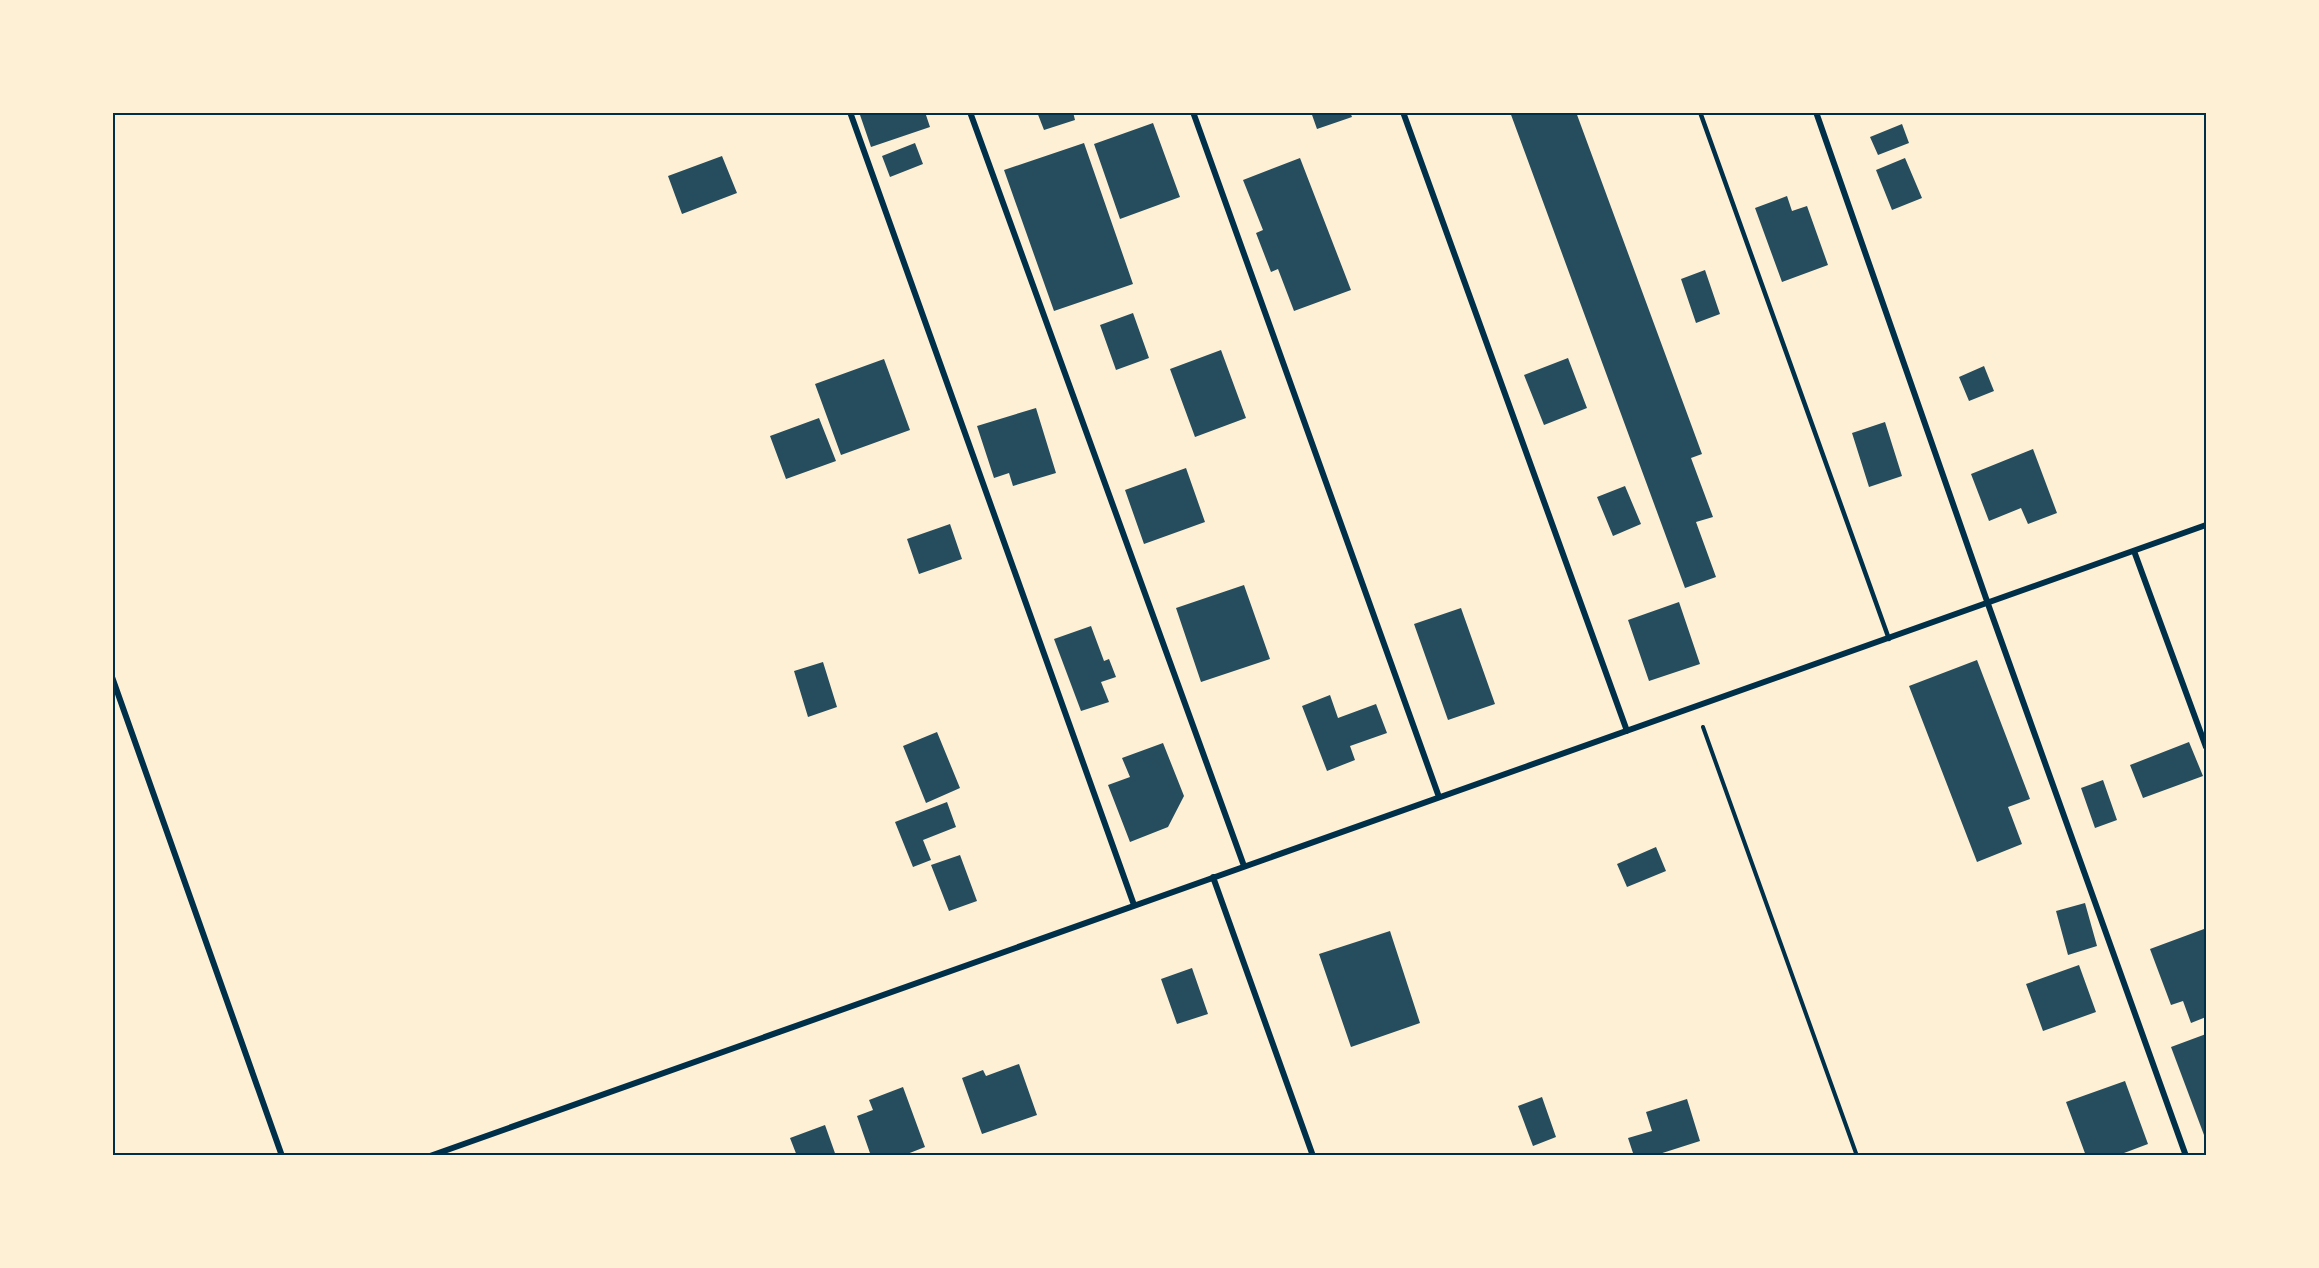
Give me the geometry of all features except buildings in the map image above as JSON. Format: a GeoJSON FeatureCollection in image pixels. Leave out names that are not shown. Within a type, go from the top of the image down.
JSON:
{"type":"FeatureCollection","features":[{"type":"Feature","properties":{"kind":"street"},"geometry":{"type":"LineString","coordinates":[[850,112],[1134,905]]}},
{"type":"Feature","properties":{"kind":"street"},"geometry":{"type":"LineString","coordinates":[[970,112],[1244,866]]}},
{"type":"Feature","properties":{"kind":"street"},"geometry":{"type":"LineString","coordinates":[[1193,112],[1439,798]]}},
{"type":"Feature","properties":{"kind":"street"},"geometry":{"type":"LineString","coordinates":[[1403,112],[1627,731]]}},
{"type":"Feature","properties":{"kind":"street"},"geometry":{"type":"LineString","coordinates":[[1816,112],[1988,604],[2186,1155]]}},
{"type":"Feature","properties":{"kind":"street"},"geometry":{"type":"LineString","coordinates":[[430,1155],[444,1153],[1134,905],[2206,525]]}},
{"type":"Feature","properties":{"kind":"street"},"geometry":{"type":"LineString","coordinates":[[2134,551],[2206,747]]}},
{"type":"Feature","properties":{"kind":"street"},"geometry":{"type":"LineString","coordinates":[[112,677],[282,1155]]}},
{"type":"Feature","properties":{"kind":"street"},"geometry":{"type":"LineString","coordinates":[[1213,877],[1313,1155]]}},
{"type":"Feature","properties":{"kind":"lane"},"geometry":{"type":"LineString","coordinates":[[1700,112],[1888,639]]}},
{"type":"Feature","properties":{"kind":"path"},"geometry":{"type":"LineString","coordinates":[[1695,707],[1857,1155]]}}]}
